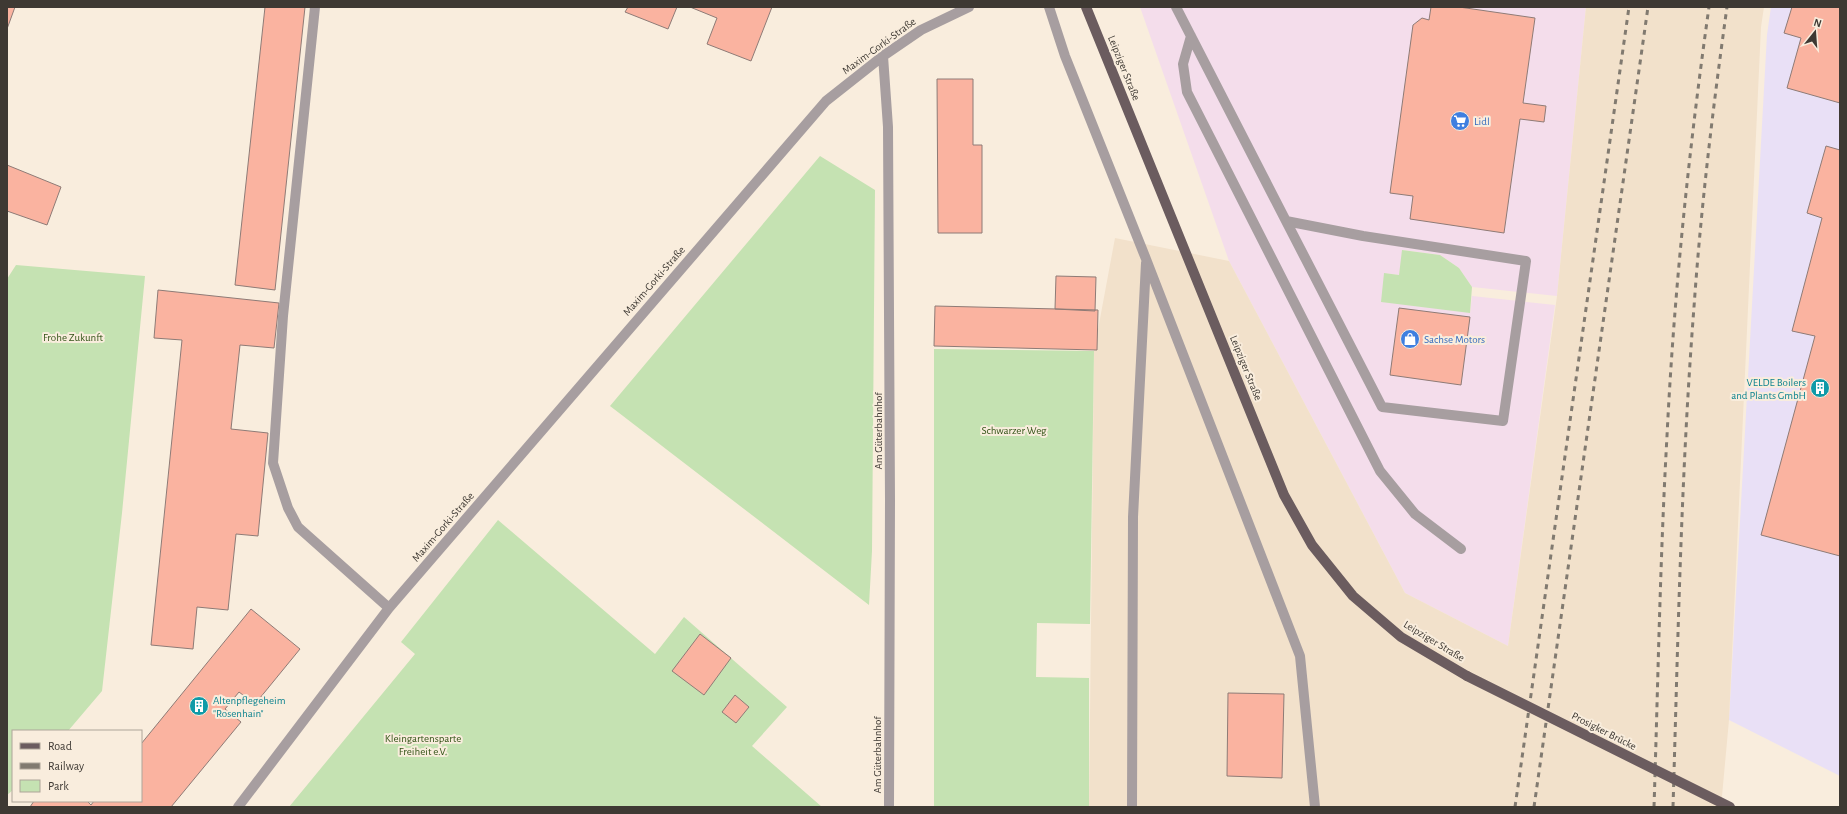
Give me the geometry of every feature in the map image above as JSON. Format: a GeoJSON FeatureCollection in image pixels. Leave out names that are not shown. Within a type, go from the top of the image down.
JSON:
{"type":"FeatureCollection","features":[{"type":"Feature","properties":{"kind":"main road","name":"Leipziger Straße"},"geometry":{"type":"LineString","coordinates":[[1086,7],[1284,495],[1312,545],[1353,596],[1401,637],[1468,676]]}},
{"type":"Feature","properties":{"kind":"main road","name":"Prosigker Brücke"},"geometry":{"type":"LineString","coordinates":[[1468,676],[1730,807]]}},
{"type":"Feature","properties":{"kind":"street"},"geometry":{"type":"LineString","coordinates":[[315,7],[283,316],[273,463],[288,508],[298,527],[389,608]]}},
{"type":"Feature","properties":{"kind":"street","name":"Maxim-Gorki-Straße"},"geometry":{"type":"LineString","coordinates":[[238,807],[389,608],[826,100],[883,56],[921,30],[969,7]]}},
{"type":"Feature","properties":{"kind":"street"},"geometry":{"type":"LineString","coordinates":[[1049,7],[1065,56],[1146,259],[1300,656],[1315,807]]}},
{"type":"Feature","properties":{"kind":"street"},"geometry":{"type":"LineString","coordinates":[[1176,7],[1286,221],[1382,407],[1503,421],[1526,261],[1363,236],[1286,221]]}},
{"type":"Feature","properties":{"kind":"street"},"geometry":{"type":"LineString","coordinates":[[1191,36],[1183,64],[1187,92],[1380,471],[1415,514],[1461,549]]}},
{"type":"Feature","properties":{"kind":"street","name":"Am Güterbahnhof"},"geometry":{"type":"LineString","coordinates":[[883,56],[888,135],[890,500],[889,807]]}},
{"type":"Feature","properties":{"kind":"street"},"geometry":{"type":"LineString","coordinates":[[1132,807],[1133,517],[1146,259]]}},
{"type":"Feature","properties":{"kind":"shaded area"},"geometry":{"type":"Polygon","coordinates":[[[1140,7],[1586,7],[1557,296],[1472,287],[1459,268],[1440,255],[1403,250],[1399,275],[1384,273],[1470,313],[1472,296],[1555,305],[1508,646],[1405,593],[1229,261],[1140,7]]]}},
{"type":"Feature","properties":{"kind":"shaded area"},"geometry":{"type":"Polygon","coordinates":[[[1586,7],[1764,7],[1761,27],[1729,720],[1721,807],[1089,807],[1094,351],[1115,238],[1229,261],[1405,593],[1508,646],[1557,296],[1586,7]]]}},
{"type":"Feature","properties":{"kind":"shaded area","name":"VELDE Boilers and Plants GmbH"},"geometry":{"type":"Polygon","coordinates":[[[1771,7],[1840,7],[1840,776],[1729,720],[1767,35],[1771,7]]]}},
{"type":"Feature","properties":{"kind":"green space"},"geometry":{"type":"Polygon","coordinates":[[[820,156],[875,190],[872,551],[869,605],[610,406],[820,156]]]}},
{"type":"Feature","properties":{"kind":"green space"},"geometry":{"type":"Polygon","coordinates":[[[1402,250],[1440,255],[1459,268],[1472,287],[1470,313],[1381,302],[1384,273],[1399,275],[1402,250]]]}},
{"type":"Feature","properties":{"kind":"green space","name":"Frohe Zukunft"},"geometry":{"type":"Polygon","coordinates":[[[16,265],[145,276],[122,513],[102,691],[69,730],[12,730],[12,791],[7,795],[7,279],[16,265]]]}},
{"type":"Feature","properties":{"kind":"green space","name":"Schwarzer Weg"},"geometry":{"type":"Polygon","coordinates":[[[934,349],[1094,351],[1090,624],[1037,623],[1036,677],[1089,678],[1089,807],[934,807],[934,349]]]}},
{"type":"Feature","properties":{"kind":"green space","name":"Kleingartensparte Freiheit e.V."},"geometry":{"type":"Polygon","coordinates":[[[498,520],[655,654],[684,617],[787,707],[752,746],[822,807],[289,807],[415,654],[401,642],[498,520]]]}},
{"type":"Feature","properties":{"kind":"building"},"geometry":{"type":"Polygon","coordinates":[[[7,7],[15,7],[7,29],[7,7]]]}},
{"type":"Feature","properties":{"kind":"building"},"geometry":{"type":"Polygon","coordinates":[[[265,7],[305,7],[275,290],[235,285],[265,7]]]}},
{"type":"Feature","properties":{"kind":"building"},"geometry":{"type":"Polygon","coordinates":[[[628,7],[677,7],[668,29],[625,12],[628,7]]]}},
{"type":"Feature","properties":{"kind":"building"},"geometry":{"type":"Polygon","coordinates":[[[690,7],[772,7],[751,61],[707,44],[717,18],[690,7]]]}},
{"type":"Feature","properties":{"kind":"building","name":"Lidl"},"geometry":{"type":"Polygon","coordinates":[[[1431,7],[1459,7],[1535,18],[1523,103],[1546,106],[1544,122],[1520,119],[1504,233],[1410,219],[1413,196],[1390,193],[1413,25],[1422,18],[1429,20],[1431,7]]]}},
{"type":"Feature","properties":{"kind":"building"},"geometry":{"type":"Polygon","coordinates":[[[1792,7],[1840,7],[1840,103],[1787,88],[1801,38],[1784,33],[1792,7]]]}},
{"type":"Feature","properties":{"kind":"building"},"geometry":{"type":"Polygon","coordinates":[[[937,79],[973,79],[973,145],[982,145],[982,233],[938,233],[937,79]]]}},
{"type":"Feature","properties":{"kind":"building","name":"VELDE Boilers and Plants GmbH"},"geometry":{"type":"Polygon","coordinates":[[[1826,146],[1840,150],[1840,556],[1761,535],[1815,336],[1792,331],[1822,218],[1807,213],[1826,146]]]}},
{"type":"Feature","properties":{"kind":"building"},"geometry":{"type":"Polygon","coordinates":[[[7,165],[61,187],[47,225],[7,211],[7,165]]]}},
{"type":"Feature","properties":{"kind":"building"},"geometry":{"type":"Polygon","coordinates":[[[1056,276],[1096,277],[1095,311],[1055,309],[1056,276]]]}},
{"type":"Feature","properties":{"kind":"building"},"geometry":{"type":"Polygon","coordinates":[[[158,290],[279,303],[274,348],[240,345],[231,429],[268,433],[258,536],[236,534],[228,610],[197,607],[193,649],[151,645],[182,340],[154,338],[158,290]]]}},
{"type":"Feature","properties":{"kind":"building"},"geometry":{"type":"Polygon","coordinates":[[[935,306],[1098,310],[1097,350],[934,346],[935,306]]]}},
{"type":"Feature","properties":{"kind":"building"},"geometry":{"type":"Polygon","coordinates":[[[1399,308],[1470,317],[1461,385],[1390,375],[1399,308]]]}},
{"type":"Feature","properties":{"kind":"building","name":"Altenpflegeheim \"Rosenhain\""},"geometry":{"type":"Polygon","coordinates":[[[251,609],[300,649],[255,704],[239,692],[225,709],[241,722],[171,807],[30,807],[33,802],[88,802],[91,805],[93,802],[142,802],[142,743],[251,609]]]}},
{"type":"Feature","properties":{"kind":"building"},"geometry":{"type":"Polygon","coordinates":[[[700,634],[731,658],[704,695],[672,671],[700,634]]]}},
{"type":"Feature","properties":{"kind":"building"},"geometry":{"type":"Polygon","coordinates":[[[1228,693],[1284,694],[1282,778],[1227,776],[1228,693]]]}},
{"type":"Feature","properties":{"kind":"building"},"geometry":{"type":"Polygon","coordinates":[[[735,695],[749,707],[736,723],[722,712],[735,695]]]}},
{"type":"Feature","properties":{"kind":"railway"},"geometry":{"type":"LineString","coordinates":[[1515,807],[1629,7]]}},
{"type":"Feature","properties":{"kind":"railway"},"geometry":{"type":"LineString","coordinates":[[1534,807],[1648,7]]}},
{"type":"Feature","properties":{"kind":"railway"},"geometry":{"type":"LineString","coordinates":[[1654,807],[1659,622],[1670,382],[1683,221],[1709,7]]}},
{"type":"Feature","properties":{"kind":"railway"},"geometry":{"type":"LineString","coordinates":[[1673,807],[1680,557],[1690,370],[1704,194],[1727,7]]}},
{"type":"Feature","properties":{"kind":"place","name":"Lidl"},"geometry":{"type":"Point","coordinates":[1460,121]}},
{"type":"Feature","properties":{"kind":"place","name":"Sachse Motors"},"geometry":{"type":"Point","coordinates":[1410,339]}},
{"type":"Feature","properties":{"kind":"place","name":"VELDE Boilers and Plants GmbH"},"geometry":{"type":"Point","coordinates":[1820,388]}},
{"type":"Feature","properties":{"kind":"place","name":"Altenpflegeheim \"Rosenhain\""},"geometry":{"type":"Point","coordinates":[199,706]}}]}
